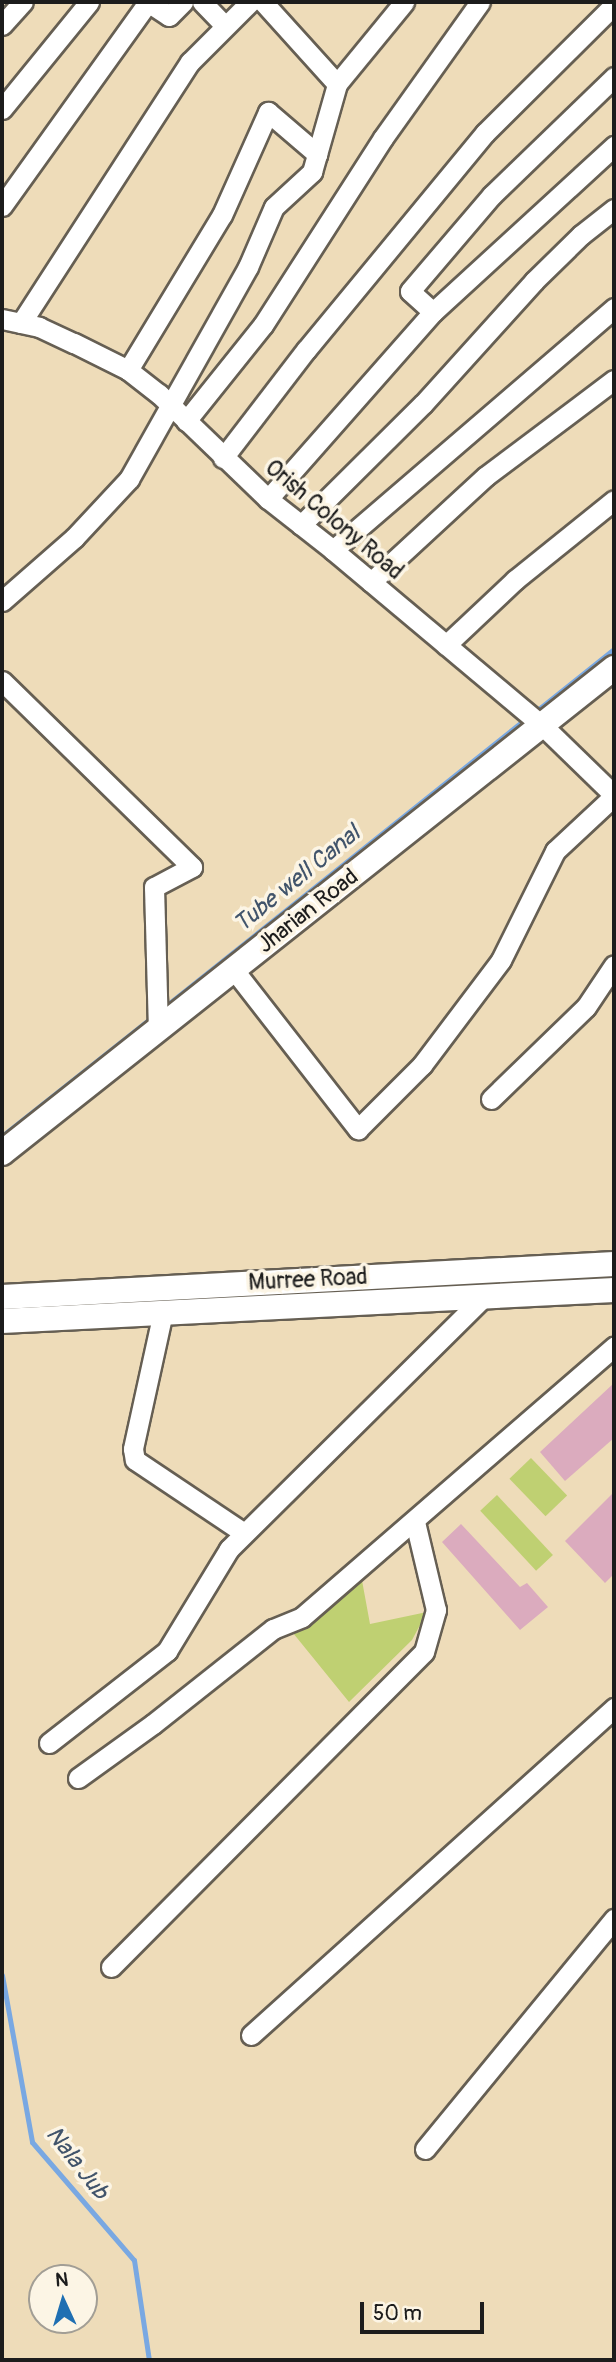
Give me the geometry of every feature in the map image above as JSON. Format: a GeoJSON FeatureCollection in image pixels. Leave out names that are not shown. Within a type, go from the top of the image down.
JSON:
{"type":"FeatureCollection","features":[{"type":"Feature","properties":{"kind":"main road","name":"Jharian Road"},"geometry":{"type":"LineString","coordinates":[[2,1153],[614,668]]}},
{"type":"Feature","properties":{"kind":"main road","name":"Murree Road"},"geometry":{"type":"LineString","coordinates":[[2,1321],[163,1312],[248,1295],[614,1264]]}},
{"type":"Feature","properties":{"kind":"main road","name":"Murree Road"},"geometry":{"type":"LineString","coordinates":[[2,1297],[485,1296],[614,1290]]}},
{"type":"Feature","properties":{"kind":"street"},"geometry":{"type":"LineString","coordinates":[[2,25],[23,2]]}},
{"type":"Feature","properties":{"kind":"street"},"geometry":{"type":"LineString","coordinates":[[2,108],[89,2]]}},
{"type":"Feature","properties":{"kind":"street"},"geometry":{"type":"LineString","coordinates":[[2,206],[148,2],[169,16],[183,2]]}},
{"type":"Feature","properties":{"kind":"street"},"geometry":{"type":"LineString","coordinates":[[202,2],[225,26]]}},
{"type":"Feature","properties":{"kind":"street"},"geometry":{"type":"LineString","coordinates":[[11,321],[190,62],[250,2]]}},
{"type":"Feature","properties":{"kind":"street"},"geometry":{"type":"LineString","coordinates":[[264,2],[337,84]]}},
{"type":"Feature","properties":{"kind":"street"},"geometry":{"type":"LineString","coordinates":[[2,601],[74,538],[129,479],[248,267],[274,207],[312,172],[337,84],[404,2]]}},
{"type":"Feature","properties":{"kind":"street"},"geometry":{"type":"LineString","coordinates":[[186,421],[263,325],[383,138],[480,2]]}},
{"type":"Feature","properties":{"kind":"street"},"geometry":{"type":"LineString","coordinates":[[223,458],[314,340],[485,133],[614,5]]}},
{"type":"Feature","properties":{"kind":"street"},"geometry":{"type":"LineString","coordinates":[[433,312],[410,291],[492,195],[614,77]]}},
{"type":"Feature","properties":{"kind":"street"},"geometry":{"type":"LineString","coordinates":[[128,370],[222,215],[268,112],[317,154]]}},
{"type":"Feature","properties":{"kind":"street"},"geometry":{"type":"LineString","coordinates":[[268,499],[433,312],[614,146]]}},
{"type":"Feature","properties":{"kind":"street"},"geometry":{"type":"LineString","coordinates":[[301,525],[423,404],[534,281],[581,235],[614,209]]}},
{"type":"Feature","properties":{"kind":"street"},"geometry":{"type":"LineString","coordinates":[[333,550],[614,307]]}},
{"type":"Feature","properties":{"kind":"street","name":"Orish Colony Road"},"geometry":{"type":"LineString","coordinates":[[11,321],[75,343],[128,370],[171,406],[268,499],[543,726],[614,795]]}},
{"type":"Feature","properties":{"kind":"street"},"geometry":{"type":"LineString","coordinates":[[371,582],[486,476],[614,380]]}},
{"type":"Feature","properties":{"kind":"street"},"geometry":{"type":"LineString","coordinates":[[446,645],[515,580],[614,500]]}},
{"type":"Feature","properties":{"kind":"street"},"geometry":{"type":"LineString","coordinates":[[2,681],[192,867],[154,887],[158,1030]]}},
{"type":"Feature","properties":{"kind":"street"},"geometry":{"type":"LineString","coordinates":[[234,970],[358,1129],[422,1065],[501,960],[555,851],[614,795]]}},
{"type":"Feature","properties":{"kind":"street"},"geometry":{"type":"LineString","coordinates":[[491,1099],[586,1007],[614,965]]}},
{"type":"Feature","properties":{"kind":"street"},"geometry":{"type":"LineString","coordinates":[[49,1742],[167,1651],[229,1549],[485,1296]]}},
{"type":"Feature","properties":{"kind":"street"},"geometry":{"type":"LineString","coordinates":[[163,1312],[133,1449],[135,1460],[244,1533]]}},
{"type":"Feature","properties":{"kind":"street"},"geometry":{"type":"LineString","coordinates":[[78,1778],[153,1724],[273,1629],[302,1617],[415,1522],[614,1347]]}},
{"type":"Feature","properties":{"kind":"street"},"geometry":{"type":"LineString","coordinates":[[111,1967],[424,1652],[436,1611],[415,1522]]}},
{"type":"Feature","properties":{"kind":"street"},"geometry":{"type":"LineString","coordinates":[[251,2035],[614,1708]]}},
{"type":"Feature","properties":{"kind":"street"},"geometry":{"type":"LineString","coordinates":[[425,2148],[497,2057],[614,1919]]}},
{"type":"Feature","properties":{"kind":"green space"},"geometry":{"type":"Polygon","coordinates":[[[531,1458],[567,1495],[546,1516],[509,1479],[531,1458]]]}},
{"type":"Feature","properties":{"kind":"green space"},"geometry":{"type":"Polygon","coordinates":[[[497,1495],[553,1555],[536,1571],[480,1511],[497,1495]]]}},
{"type":"Feature","properties":{"kind":"green space"},"geometry":{"type":"Polygon","coordinates":[[[361,1575],[370,1624],[427,1612],[412,1640],[349,1702],[293,1633],[317,1617],[361,1575]]]}},
{"type":"Feature","properties":{"kind":"building"},"geometry":{"type":"Polygon","coordinates":[[[614,1383],[614,1438],[565,1481],[540,1452],[614,1383]]]}},
{"type":"Feature","properties":{"kind":"building"},"geometry":{"type":"Polygon","coordinates":[[[614,1492],[614,1574],[605,1583],[565,1541],[614,1492]]]}},
{"type":"Feature","properties":{"kind":"building"},"geometry":{"type":"Polygon","coordinates":[[[461,1524],[520,1587],[527,1583],[548,1607],[520,1630],[442,1542],[461,1524]]]}},
{"type":"Feature","properties":{"kind":"waterway","name":"Tube well Canal"},"geometry":{"type":"LineString","coordinates":[[535,712],[614,649]]}},
{"type":"Feature","properties":{"kind":"waterway","name":"Tube well Canal"},"geometry":{"type":"LineString","coordinates":[[162,1009],[527,718]]}},
{"type":"Feature","properties":{"kind":"waterway","name":"Tube well Canal"},"geometry":{"type":"LineString","coordinates":[[2,1136],[152,1017]]}},
{"type":"Feature","properties":{"kind":"waterway","name":"Nala Jub"},"geometry":{"type":"LineString","coordinates":[[2,1975],[32,2142],[134,2260],[149,2360]]}}]}
